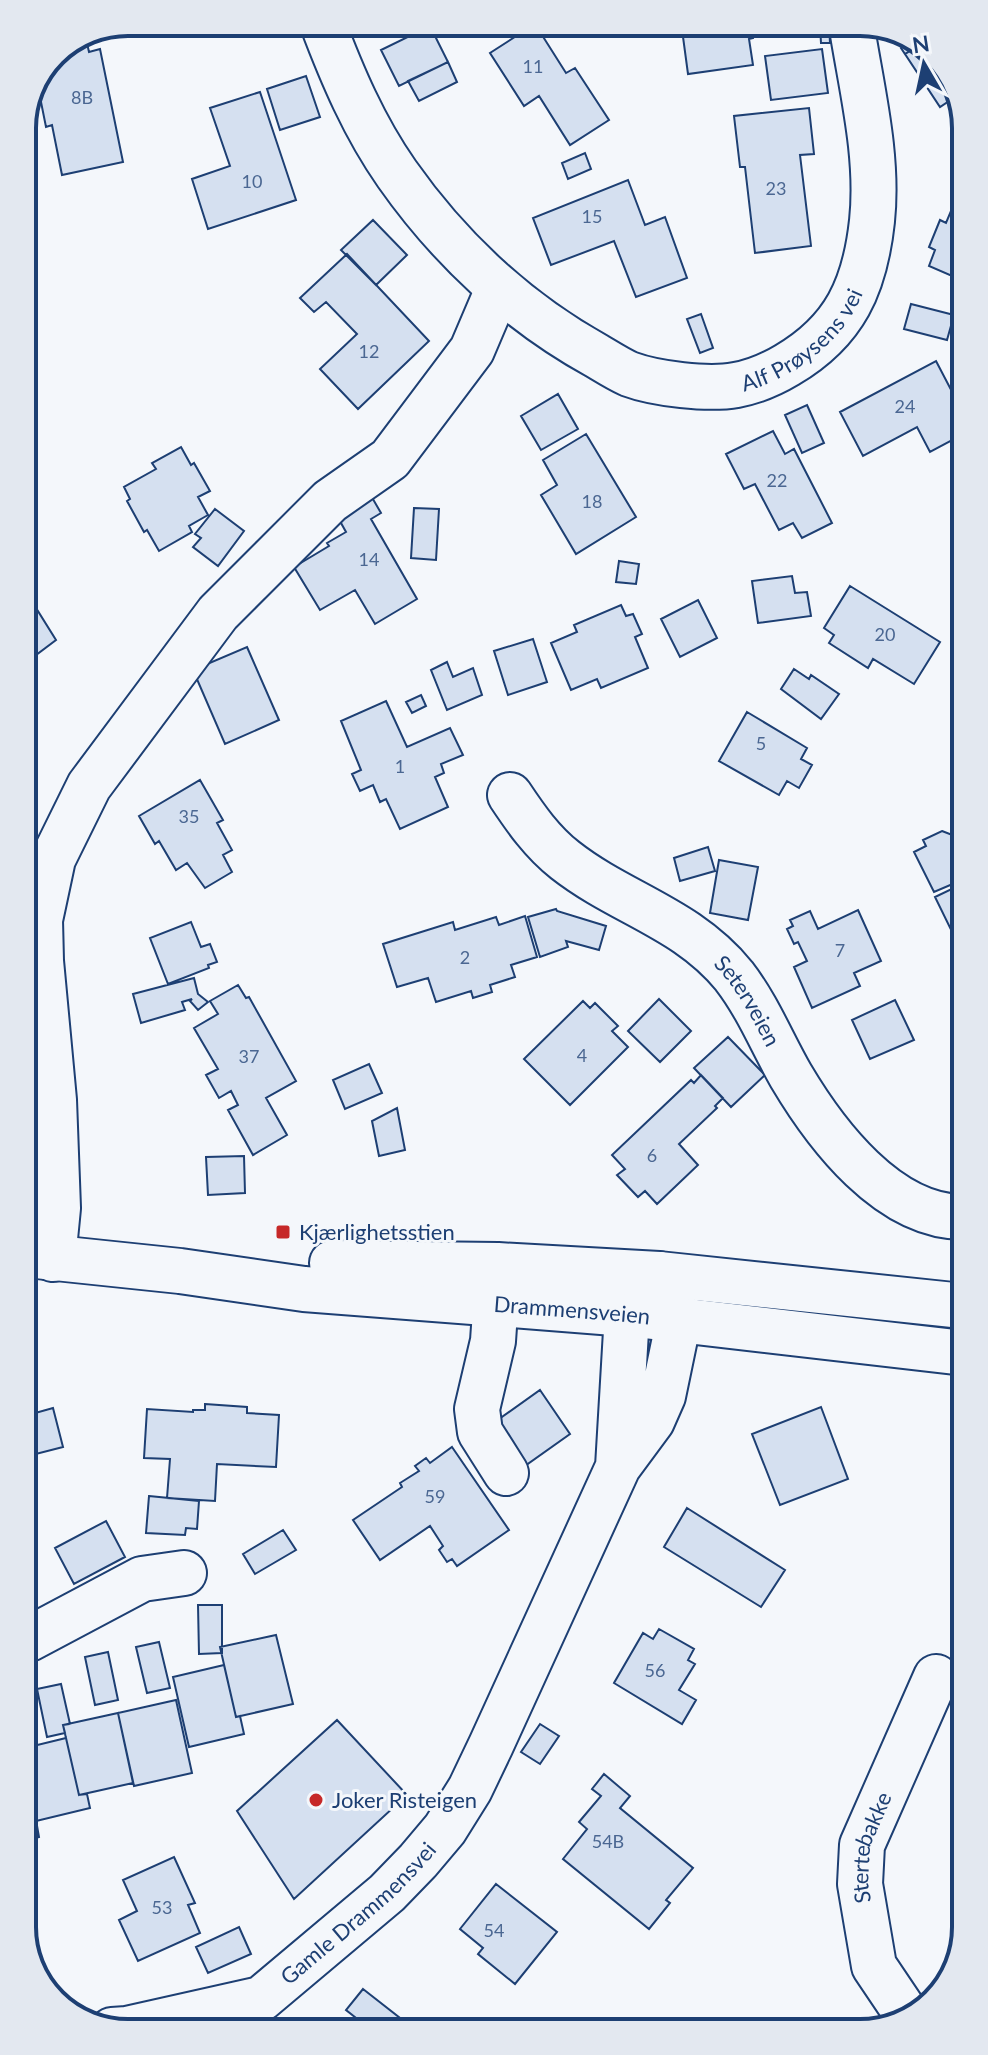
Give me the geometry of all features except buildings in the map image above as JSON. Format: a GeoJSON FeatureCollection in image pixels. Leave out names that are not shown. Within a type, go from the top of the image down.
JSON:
{"type":"FeatureCollection","features":[{"type":"Feature","properties":{"kind":"street","name":"Alf Prøysens vei"},"geometry":{"type":"LineString","coordinates":[[327,36],[345,82],[370,131],[398,174],[434,220],[498,289],[567,339],[629,374],[683,385],[736,385],[775,372],[811,351],[842,318],[862,276],[872,219],[871,149],[853,36]]}},
{"type":"Feature","properties":{"kind":"street"},"geometry":{"type":"LineString","coordinates":[[40,1257],[58,1208],[54,1100],[40,920],[53,859],[89,786],[218,613],[330,501],[390,459],[472,350],[498,289]]}},
{"type":"Feature","properties":{"kind":"street","name":"Seterveien"},"geometry":{"type":"LineString","coordinates":[[510,795],[535,832],[565,861],[688,932],[715,955],[758,1013],[813,1111],[865,1171],[915,1206],[952,1216]]}},
{"type":"Feature","properties":{"kind":"street","name":"Drammensveien"},"geometry":{"type":"LineString","coordinates":[[40,1257],[180,1271],[304,1289],[497,1284],[659,1274],[952,1305]]}},
{"type":"Feature","properties":{"kind":"street"},"geometry":{"type":"LineString","coordinates":[[627,1314],[659,1274],[679,1319]]}},
{"type":"Feature","properties":{"kind":"street"},"geometry":{"type":"LineString","coordinates":[[497,1284],[493,1341],[477,1409],[480,1432],[506,1473]]}},
{"type":"Feature","properties":{"kind":"street","name":"Drammensveien"},"geometry":{"type":"LineString","coordinates":[[497,1284],[627,1314],[952,1352]]}},
{"type":"Feature","properties":{"kind":"street","name":"Gamle Drammensvei"},"geometry":{"type":"LineString","coordinates":[[618,1467],[627,1314]]}},
{"type":"Feature","properties":{"kind":"street","name":"Gamle Drammensvei"},"geometry":{"type":"LineString","coordinates":[[227,2019],[267,2015],[445,1829],[470,1789],[618,1467],[652,1421],[669,1373],[679,1319]]}},
{"type":"Feature","properties":{"kind":"street"},"geometry":{"type":"LineString","coordinates":[[36,1635],[142,1579],[184,1573]]}},
{"type":"Feature","properties":{"kind":"street","name":"Stertebakke"},"geometry":{"type":"LineString","coordinates":[[903,2009],[874,1966],[860,1884],[862,1845],[936,1677]]}},
{"type":"Feature","properties":{"kind":"place","name":"Kjærlighetsstien"},"geometry":{"type":"Point","coordinates":[283,1232]}},
{"type":"Feature","properties":{"kind":"place","name":"Joker Risteigen"},"geometry":{"type":"Point","coordinates":[316,1800]}}]}
